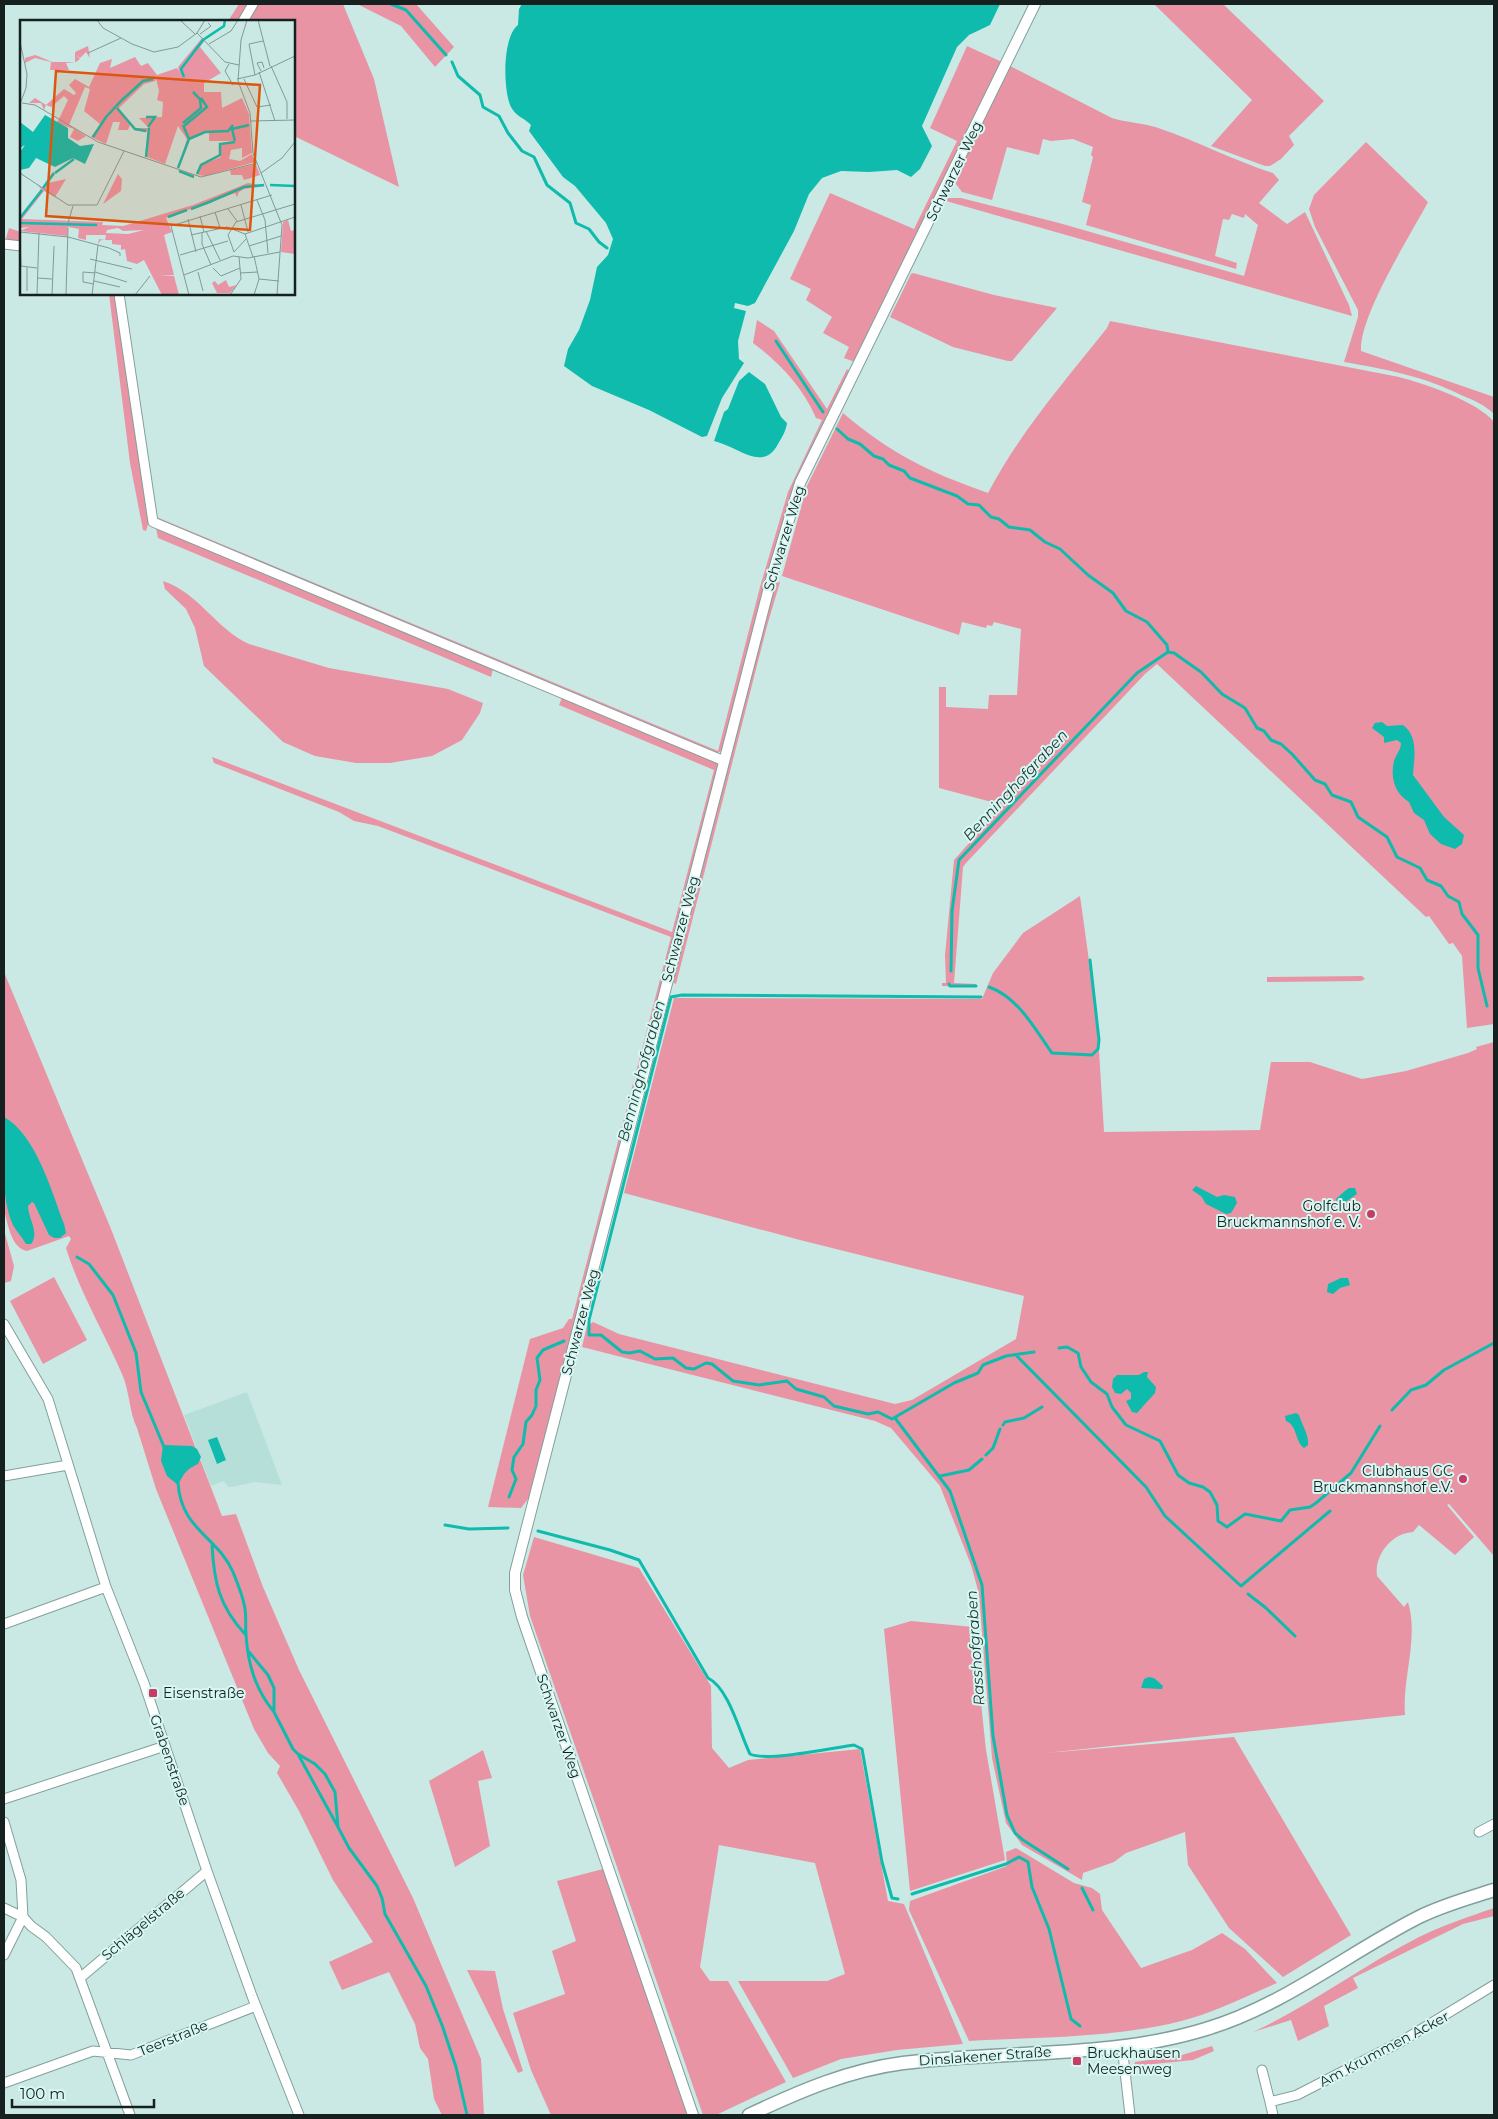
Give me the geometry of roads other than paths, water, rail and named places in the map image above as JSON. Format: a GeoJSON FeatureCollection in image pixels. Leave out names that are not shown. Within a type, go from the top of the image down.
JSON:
{"type":"FeatureCollection","features":[{"type":"Feature","properties":{"kind":"main road","name":"Dinslakener Straße"},"geometry":{"type":"LineString","coordinates":[[749,2115],[795,2094],[848,2074],[892,2065],[942,2059],[1122,2046],[1163,2041],[1234,2020],[1290,1992],[1421,1916],[1494,1890]]}},
{"type":"Feature","properties":{"kind":"street"},"geometry":{"type":"LineString","coordinates":[[244,20],[253,4]]}},
{"type":"Feature","properties":{"kind":"street","name":"Schwarzer Weg"},"geometry":{"type":"LineString","coordinates":[[693,2115],[522,1618],[515,1590],[515,1573],[772,576],[800,483],[1035,4]]}},
{"type":"Feature","properties":{"kind":"street"},"geometry":{"type":"LineString","coordinates":[[4,244],[20,246]]}},
{"type":"Feature","properties":{"kind":"street"},"geometry":{"type":"LineString","coordinates":[[119,295],[153,522],[724,761]]}},
{"type":"Feature","properties":{"kind":"street","name":"Grabenstraße"},"geometry":{"type":"LineString","coordinates":[[4,1324],[48,1399],[106,1586],[166,1746],[207,1871],[256,2006],[299,2115]]}},
{"type":"Feature","properties":{"kind":"street"},"geometry":{"type":"LineString","coordinates":[[4,1476],[68,1465]]}},
{"type":"Feature","properties":{"kind":"street"},"geometry":{"type":"LineString","coordinates":[[4,1624],[106,1586]]}},
{"type":"Feature","properties":{"kind":"street"},"geometry":{"type":"LineString","coordinates":[[4,1799],[166,1746]]}},
{"type":"Feature","properties":{"kind":"street"},"geometry":{"type":"LineString","coordinates":[[4,1822],[21,1880],[23,1917],[4,1955]]}},
{"type":"Feature","properties":{"kind":"street"},"geometry":{"type":"LineString","coordinates":[[1479,1832],[1494,1824]]}},
{"type":"Feature","properties":{"kind":"street","name":"Schlägelstraße"},"geometry":{"type":"LineString","coordinates":[[80,1978],[207,1871]]}},
{"type":"Feature","properties":{"kind":"street"},"geometry":{"type":"LineString","coordinates":[[4,1908],[23,1917],[31,1926],[46,1936],[76,1968],[130,2115]]}},
{"type":"Feature","properties":{"kind":"street","name":"Am Krummen Acker"},"geometry":{"type":"LineString","coordinates":[[1270,2102],[1297,2095],[1402,2042],[1494,1985]]}},
{"type":"Feature","properties":{"kind":"street","name":"Teerstraße"},"geometry":{"type":"LineString","coordinates":[[4,2083],[93,2051],[106,2054],[130,2055],[256,2006]]}},
{"type":"Feature","properties":{"kind":"street"},"geometry":{"type":"LineString","coordinates":[[1122,2046],[1130,2115]]}},
{"type":"Feature","properties":{"kind":"street"},"geometry":{"type":"LineString","coordinates":[[1262,2070],[1273,2115]]}},
{"type":"Feature","properties":{"kind":"water"},"geometry":{"type":"Polygon","coordinates":[[[522,4],[1000,4],[990,25],[969,35],[957,47],[922,126],[932,146],[920,169],[911,177],[897,170],[841,171],[822,178],[809,194],[794,231],[755,303],[748,306],[735,303],[734,308],[746,311],[738,341],[739,359],[744,363],[722,398],[707,436],[702,437],[649,410],[592,386],[564,366],[568,349],[579,330],[590,300],[597,267],[608,255],[613,239],[606,223],[575,186],[563,177],[529,131],[531,125],[515,113],[511,107],[505,77],[507,52],[513,31],[518,25],[519,9],[522,4]]]}},
{"type":"Feature","properties":{"kind":"water"},"geometry":{"type":"Polygon","coordinates":[[[749,372],[765,384],[781,417],[787,423],[778,444],[772,452],[765,456],[749,455],[714,441],[724,412],[728,409],[739,381],[749,372]]]}},
{"type":"Feature","properties":{"kind":"water"},"geometry":{"type":"Polygon","coordinates":[[[1382,722],[1387,726],[1403,725],[1411,735],[1414,748],[1413,775],[1444,817],[1464,835],[1462,844],[1455,849],[1441,844],[1430,834],[1424,820],[1414,813],[1409,802],[1397,790],[1393,779],[1393,767],[1401,743],[1397,740],[1384,743],[1384,737],[1372,728],[1375,723],[1382,722]]]}},
{"type":"Feature","properties":{"kind":"water"},"geometry":{"type":"Polygon","coordinates":[[[4,1117],[15,1125],[25,1137],[41,1164],[64,1224],[66,1233],[60,1238],[54,1238],[49,1235],[32,1202],[28,1206],[34,1230],[31,1244],[26,1244],[13,1225],[4,1187],[4,1117]]]}},
{"type":"Feature","properties":{"kind":"water"},"geometry":{"type":"Polygon","coordinates":[[[1196,1186],[1217,1197],[1224,1195],[1235,1197],[1237,1203],[1231,1213],[1226,1214],[1206,1204],[1201,1196],[1192,1190],[1196,1186]]]}},
{"type":"Feature","properties":{"kind":"water"},"geometry":{"type":"Polygon","coordinates":[[[1349,1188],[1355,1188],[1357,1194],[1344,1203],[1338,1204],[1336,1199],[1349,1188]]]}},
{"type":"Feature","properties":{"kind":"water"},"geometry":{"type":"Polygon","coordinates":[[[1341,1278],[1348,1278],[1350,1285],[1340,1288],[1333,1294],[1327,1292],[1328,1284],[1341,1278]]]}},
{"type":"Feature","properties":{"kind":"water"},"geometry":{"type":"Polygon","coordinates":[[[1148,1372],[1147,1377],[1156,1387],[1155,1393],[1137,1413],[1132,1412],[1126,1401],[1131,1399],[1131,1393],[1127,1389],[1121,1394],[1115,1393],[1112,1387],[1113,1379],[1117,1375],[1139,1375],[1148,1372]]]}},
{"type":"Feature","properties":{"kind":"water"},"geometry":{"type":"Polygon","coordinates":[[[1296,1413],[1299,1415],[1307,1438],[1308,1445],[1304,1448],[1290,1423],[1286,1421],[1285,1416],[1296,1413]]]}},
{"type":"Feature","properties":{"kind":"water"},"geometry":{"type":"Polygon","coordinates":[[[217,1437],[226,1460],[217,1464],[208,1440],[217,1437]]]}},
{"type":"Feature","properties":{"kind":"water"},"geometry":{"type":"Polygon","coordinates":[[[163,1445],[192,1446],[197,1449],[201,1457],[198,1464],[185,1473],[178,1485],[167,1476],[161,1461],[163,1445]]]}},
{"type":"Feature","properties":{"kind":"water"},"geometry":{"type":"Polygon","coordinates":[[[1154,1678],[1163,1686],[1162,1689],[1141,1688],[1144,1679],[1154,1678]]]}},
{"type":"Feature","properties":{"kind":"waterway"},"geometry":{"type":"LineString","coordinates":[[391,4],[406,10],[446,55]]}},
{"type":"Feature","properties":{"kind":"waterway"},"geometry":{"type":"LineString","coordinates":[[452,62],[458,76],[480,95],[483,107],[499,116],[508,133],[522,151],[534,157],[547,185],[570,203],[576,223],[589,229],[599,242],[607,248]]}},
{"type":"Feature","properties":{"kind":"waterway"},"geometry":{"type":"LineString","coordinates":[[776,341],[823,412]]}},
{"type":"Feature","properties":{"kind":"waterway"},"geometry":{"type":"LineString","coordinates":[[837,429],[848,439],[860,444],[874,456],[904,471],[910,478],[957,496],[968,504],[979,505],[991,517],[999,519],[1009,527],[1030,530],[1045,542],[1060,549],[1088,575],[1113,593],[1126,611],[1147,622],[1167,645],[1168,652],[1174,653],[1201,672],[1222,694],[1245,708],[1257,728],[1264,731],[1271,740],[1281,744],[1315,780],[1325,784],[1332,795],[1351,802],[1358,817],[1387,837],[1397,857],[1420,868],[1427,880],[1441,886],[1448,896],[1459,902],[1462,914],[1478,935],[1478,968],[1487,1006]]}},
{"type":"Feature","properties":{"kind":"waterway","name":"Benninghofgraben"},"geometry":{"type":"LineString","coordinates":[[951,971],[952,911],[959,860],[1137,673],[1168,652]]}},
{"type":"Feature","properties":{"kind":"waterway","name":"Benninghofgraben"},"geometry":{"type":"LineString","coordinates":[[989,987],[1009,998],[1017,1006],[1052,1053],[1092,1055],[1098,1049],[1099,1040],[1090,960]]}},
{"type":"Feature","properties":{"kind":"waterway","name":"Benninghofgraben"},"geometry":{"type":"LineString","coordinates":[[949,984],[950,986],[976,986]]}},
{"type":"Feature","properties":{"kind":"waterway","name":"Benninghofgraben"},"geometry":{"type":"LineString","coordinates":[[981,997],[682,995],[671,997],[589,1320],[589,1335],[601,1335],[622,1352],[640,1351],[655,1359],[673,1358],[686,1368],[694,1369],[706,1363],[712,1364],[733,1381],[759,1385],[787,1381],[796,1389],[824,1397],[834,1406],[868,1414],[878,1412],[892,1419],[954,1383],[978,1373],[983,1365],[1006,1356],[1034,1352]]}},
{"type":"Feature","properties":{"kind":"waterway"},"geometry":{"type":"LineString","coordinates":[[77,1257],[89,1264],[113,1295],[136,1353],[141,1392],[164,1447]]}},
{"type":"Feature","properties":{"kind":"waterway"},"geometry":{"type":"LineString","coordinates":[[509,1497],[516,1479],[512,1470],[514,1457],[523,1444],[526,1422],[536,1406],[536,1390],[540,1380],[537,1358],[543,1350],[564,1341]]}},
{"type":"Feature","properties":{"kind":"waterway"},"geometry":{"type":"LineString","coordinates":[[1392,1410],[1411,1390],[1426,1385],[1444,1370],[1494,1343]]}},
{"type":"Feature","properties":{"kind":"waterway"},"geometry":{"type":"LineString","coordinates":[[1059,1348],[1067,1347],[1078,1353],[1081,1367],[1091,1382],[1107,1394],[1112,1407],[1126,1425],[1160,1441],[1178,1475],[1189,1483],[1203,1487],[1210,1492],[1217,1505],[1218,1521],[1227,1527],[1245,1514],[1281,1521],[1290,1510],[1310,1507],[1351,1473],[1380,1426]]}},
{"type":"Feature","properties":{"kind":"waterway"},"geometry":{"type":"LineString","coordinates":[[1016,1355],[1146,1487],[1165,1516],[1241,1586],[1330,1511]]}},
{"type":"Feature","properties":{"kind":"waterway"},"geometry":{"type":"LineString","coordinates":[[1003,1425],[1005,1422],[1024,1418],[1042,1407]]}},
{"type":"Feature","properties":{"kind":"waterway","name":"Rasshofgraben"},"geometry":{"type":"LineString","coordinates":[[895,1418],[950,1491],[982,1585],[993,1736],[1007,1815],[1015,1833],[1068,1869]]}},
{"type":"Feature","properties":{"kind":"waterway"},"geometry":{"type":"LineString","coordinates":[[986,1455],[993,1448],[1000,1429]]}},
{"type":"Feature","properties":{"kind":"waterway"},"geometry":{"type":"LineString","coordinates":[[940,1476],[969,1470],[982,1459]]}},
{"type":"Feature","properties":{"kind":"waterway"},"geometry":{"type":"LineString","coordinates":[[178,1483],[186,1512],[193,1523],[226,1560],[233,1572],[245,1608],[247,1646],[251,1666],[257,1685],[274,1712]]}},
{"type":"Feature","properties":{"kind":"waterway"},"geometry":{"type":"LineString","coordinates":[[445,1525],[469,1529],[508,1528]]}},
{"type":"Feature","properties":{"kind":"waterway"},"geometry":{"type":"LineString","coordinates":[[538,1531],[610,1550],[639,1560],[708,1678],[722,1691],[728,1701],[750,1754],[759,1756],[785,1755],[854,1745],[862,1749],[882,1862],[892,1898],[898,1899]]}},
{"type":"Feature","properties":{"kind":"waterway"},"geometry":{"type":"LineString","coordinates":[[212,1545],[214,1571],[219,1593],[229,1613],[245,1634]]}},
{"type":"Feature","properties":{"kind":"waterway"},"geometry":{"type":"LineString","coordinates":[[1248,1594],[1266,1608],[1295,1636]]}},
{"type":"Feature","properties":{"kind":"waterway"},"geometry":{"type":"LineString","coordinates":[[249,1652],[268,1675],[274,1688],[274,1712],[293,1749],[315,1764],[325,1774],[335,1792],[338,1827],[349,1848],[377,1886],[382,1898],[385,1914],[426,1986],[442,2025],[456,2067],[467,2115]]}},
{"type":"Feature","properties":{"kind":"waterway"},"geometry":{"type":"LineString","coordinates":[[299,1756],[338,1827]]}},
{"type":"Feature","properties":{"kind":"waterway"},"geometry":{"type":"LineString","coordinates":[[912,1894],[1006,1864],[1019,1857],[1028,1862],[1032,1887],[1049,1929],[1071,2019],[1080,2026]]}},
{"type":"Feature","properties":{"kind":"waterway","name":"Rasshofgraben"},"geometry":{"type":"LineString","coordinates":[[1082,1888],[1093,1910]]}},
{"type":"Feature","properties":{"kind":"place","name":"Golfclub Bruckmannshof e. V."},"geometry":{"type":"Point","coordinates":[1371,1214]}},
{"type":"Feature","properties":{"kind":"place","name":"Clubhaus GC Bruckmannshof e.V."},"geometry":{"type":"Point","coordinates":[1463,1479]}},
{"type":"Feature","properties":{"kind":"place","name":"Eisenstraße"},"geometry":{"type":"Point","coordinates":[153,1693]}},
{"type":"Feature","properties":{"kind":"place","name":"Bruckhausen Meesenweg"},"geometry":{"type":"Point","coordinates":[1077,2061]}}]}
